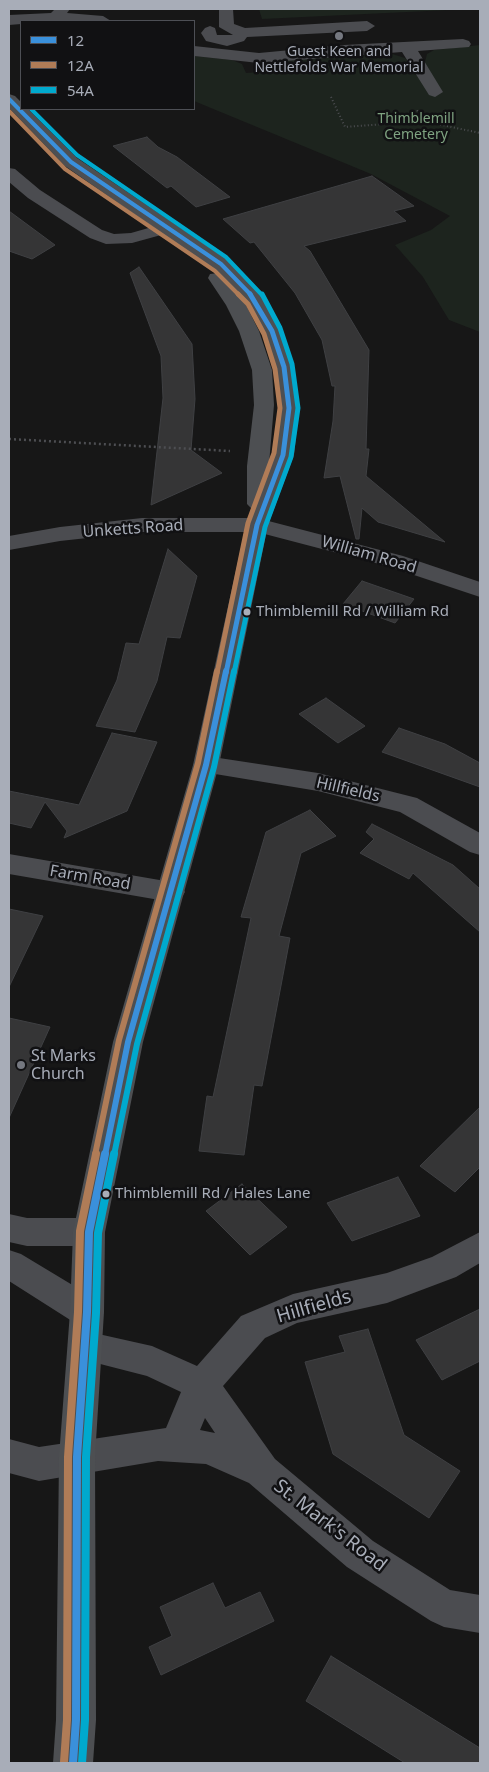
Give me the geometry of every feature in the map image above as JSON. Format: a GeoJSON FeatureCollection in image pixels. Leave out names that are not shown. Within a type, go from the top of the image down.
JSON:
{"type":"FeatureCollection","features":[{"type":"Feature","properties":{"kind":"main road"},"geometry":{"type":"LineString","coordinates":[[9,99],[71,162],[221,264],[255,299],[272,331],[284,367],[289,408],[283,455],[257,525],[206,765],[128,1042],[89,1232],[87,1312],[77,1457],[76,1720],[73,1763]]}},
{"type":"Feature","properties":{"kind":"street"},"geometry":{"type":"LineString","coordinates":[[226,9],[227,27]]}},
{"type":"Feature","properties":{"kind":"street"},"geometry":{"type":"LineString","coordinates":[[9,20],[59,13],[98,20]]}},
{"type":"Feature","properties":{"kind":"street"},"geometry":{"type":"LineString","coordinates":[[195,30],[210,31],[227,27],[237,29],[242,33],[367,26]]}},
{"type":"Feature","properties":{"kind":"street"},"geometry":{"type":"LineString","coordinates":[[210,31],[211,38],[224,41],[239,38],[242,33]]}},
{"type":"Feature","properties":{"kind":"street"},"geometry":{"type":"LineString","coordinates":[[195,51],[259,58],[344,50],[463,44]]}},
{"type":"Feature","properties":{"kind":"street"},"geometry":{"type":"LineString","coordinates":[[408,48],[435,92]]}},
{"type":"Feature","properties":{"kind":"street"},"geometry":{"type":"LineString","coordinates":[[9,173],[34,194],[96,234],[112,240],[132,238],[166,228]]}},
{"type":"Feature","properties":{"kind":"street","name":"Unketts Road"},"geometry":{"type":"LineString","coordinates":[[9,543],[60,534],[142,525],[257,525]]}},
{"type":"Feature","properties":{"kind":"street","name":"William Road"},"geometry":{"type":"LineString","coordinates":[[257,525],[396,561],[480,590]]}},
{"type":"Feature","properties":{"kind":"street","name":"Hillfields"},"geometry":{"type":"LineString","coordinates":[[206,765],[318,782],[408,805],[480,845]]}},
{"type":"Feature","properties":{"kind":"street","name":"Farm Road"},"geometry":{"type":"LineString","coordinates":[[9,864],[171,892]]}},
{"type":"Feature","properties":{"kind":"street"},"geometry":{"type":"LineString","coordinates":[[9,1228],[27,1232],[89,1232]]}},
{"type":"Feature","properties":{"kind":"street","name":"Hillfields"},"geometry":{"type":"LineString","coordinates":[[176,1445],[202,1386],[252,1327],[293,1309],[387,1288],[444,1267],[480,1246]]}},
{"type":"Feature","properties":{"kind":"street"},"geometry":{"type":"LineString","coordinates":[[9,1264],[87,1312]]}},
{"type":"Feature","properties":{"kind":"street","name":"St. Mark's Road"},"geometry":{"type":"LineString","coordinates":[[85,1346],[152,1362],[202,1386],[262,1471],[360,1554],[444,1608],[480,1614]]}},
{"type":"Feature","properties":{"kind":"street","name":"St. Mark's Road"},"geometry":{"type":"LineString","coordinates":[[9,1456],[39,1464],[158,1444],[176,1445],[208,1448],[262,1471]]}},
{"type":"Feature","properties":{"kind":"path"},"geometry":{"type":"LineString","coordinates":[[332,97],[345,127],[423,121],[480,133]]}},
{"type":"Feature","properties":{"kind":"path"},"geometry":{"type":"LineString","coordinates":[[416,107],[423,121]]}},
{"type":"Feature","properties":{"kind":"path"},"geometry":{"type":"LineString","coordinates":[[9,439],[236,451]]}},
{"type":"Feature","properties":{"kind":"green space"},"geometry":{"type":"Polygon","coordinates":[[[259,9],[469,9],[262,19],[259,9]]]}},
{"type":"Feature","properties":{"kind":"green space","name":"Thimblemill Cemetery"},"geometry":{"type":"Polygon","coordinates":[[[480,45],[480,332],[449,320],[423,277],[395,245],[431,230],[450,216],[371,174],[195,101],[195,56],[232,60],[242,64],[246,73],[275,71],[274,64],[285,59],[386,52],[405,58],[410,64],[425,62],[427,54],[434,50],[480,45]]]}},
{"type":"Feature","properties":{"kind":"building"},"geometry":{"type":"Polygon","coordinates":[[[147,137],[158,147],[177,157],[230,197],[196,207],[171,186],[167,188],[113,146],[147,137]]]}},
{"type":"Feature","properties":{"kind":"building"},"geometry":{"type":"Polygon","coordinates":[[[372,176],[414,206],[394,211],[406,221],[304,246],[310,251],[369,350],[366,449],[369,449],[366,476],[445,542],[378,522],[362,508],[359,539],[356,539],[340,476],[324,478],[333,421],[335,386],[332,386],[322,340],[295,293],[254,242],[250,243],[223,219],[372,176]]]}},
{"type":"Feature","properties":{"kind":"building"},"geometry":{"type":"Polygon","coordinates":[[[9,211],[55,245],[32,259],[9,251],[9,211]]]}},
{"type":"Feature","properties":{"kind":"building"},"geometry":{"type":"Polygon","coordinates":[[[139,267],[192,344],[195,399],[191,450],[222,473],[151,505],[163,398],[161,356],[130,273],[139,267]]]}},
{"type":"Feature","properties":{"kind":"building"},"geometry":{"type":"Polygon","coordinates":[[[168,549],[197,576],[180,638],[167,637],[157,681],[135,732],[96,726],[117,680],[126,643],[139,644],[168,549]]]}},
{"type":"Feature","properties":{"kind":"building"},"geometry":{"type":"Polygon","coordinates":[[[362,581],[414,599],[395,623],[343,604],[362,581]]]}},
{"type":"Feature","properties":{"kind":"building"},"geometry":{"type":"Polygon","coordinates":[[[326,698],[365,726],[338,743],[299,714],[326,698]]]}},
{"type":"Feature","properties":{"kind":"building"},"geometry":{"type":"Polygon","coordinates":[[[399,728],[445,744],[480,763],[480,787],[382,752],[399,728]]]}},
{"type":"Feature","properties":{"kind":"building"},"geometry":{"type":"Polygon","coordinates":[[[112,733],[157,742],[127,811],[64,838],[67,831],[45,802],[31,828],[9,823],[9,791],[79,805],[112,733]]]}},
{"type":"Feature","properties":{"kind":"building"},"geometry":{"type":"Polygon","coordinates":[[[310,810],[336,836],[301,853],[279,936],[290,938],[262,1086],[254,1085],[244,1155],[199,1151],[207,1096],[213,1097],[251,918],[241,917],[266,832],[310,810]]]}},
{"type":"Feature","properties":{"kind":"building"},"geometry":{"type":"Polygon","coordinates":[[[372,824],[453,865],[480,889],[480,932],[413,873],[409,879],[360,853],[374,839],[366,832],[372,824]]]}},
{"type":"Feature","properties":{"kind":"building"},"geometry":{"type":"Polygon","coordinates":[[[9,909],[43,916],[9,987],[9,909]]]}},
{"type":"Feature","properties":{"kind":"building","name":"St Marks Church"},"geometry":{"type":"Polygon","coordinates":[[[9,1018],[50,1027],[9,1118],[9,1018]]]}},
{"type":"Feature","properties":{"kind":"building"},"geometry":{"type":"Polygon","coordinates":[[[480,1107],[480,1167],[455,1192],[420,1166],[480,1107]]]}},
{"type":"Feature","properties":{"kind":"building"},"geometry":{"type":"Polygon","coordinates":[[[398,1177],[420,1216],[352,1241],[327,1203],[398,1177]]]}},
{"type":"Feature","properties":{"kind":"building"},"geometry":{"type":"Polygon","coordinates":[[[242,1184],[287,1227],[250,1255],[206,1211],[242,1184]]]}},
{"type":"Feature","properties":{"kind":"building"},"geometry":{"type":"Polygon","coordinates":[[[480,1309],[480,1361],[442,1380],[416,1340],[480,1309]]]}},
{"type":"Feature","properties":{"kind":"building"},"geometry":{"type":"Polygon","coordinates":[[[368,1329],[404,1435],[460,1471],[429,1518],[333,1454],[305,1362],[345,1352],[339,1336],[368,1329]]]}},
{"type":"Feature","properties":{"kind":"building"},"geometry":{"type":"Polygon","coordinates":[[[213,1583],[225,1608],[260,1592],[274,1621],[161,1675],[149,1647],[172,1636],[160,1607],[213,1583]]]}},
{"type":"Feature","properties":{"kind":"building"},"geometry":{"type":"Polygon","coordinates":[[[331,1656],[480,1748],[480,1763],[405,1763],[306,1701],[331,1656]]]}},
{"type":"Feature","properties":{"kind":"transit line","name":"12"},"geometry":{"type":"LineString","coordinates":[[9,99],[71,162],[221,264],[255,299],[272,331],[284,367],[289,408],[283,455],[257,525],[206,765],[128,1042],[89,1232],[87,1312],[77,1457],[76,1720],[73,1763]]}},
{"type":"Feature","properties":{"kind":"transit line","name":"54A"},"geometry":{"type":"LineString","coordinates":[[32,110],[77,155],[226,257],[261,293],[280,328],[292,364],[298,408],[291,457],[265,527],[214,767],[137,1044],[98,1233],[96,1313],[86,1457],[85,1720],[82,1763]]}},
{"type":"Feature","properties":{"kind":"transit line","name":"12A"},"geometry":{"type":"LineString","coordinates":[[9,111],[65,169],[215,271],[248,304],[264,334],[275,369],[280,408],[274,453],[248,523],[198,763],[119,1040],[80,1231],[78,1312],[68,1457],[67,1720],[64,1762]]}},
{"type":"Feature","properties":{"kind":"place","name":"Guest Keen and Nettlefolds War Memorial"},"geometry":{"type":"Point","coordinates":[339,36]}},
{"type":"Feature","properties":{"kind":"place","name":"Thimblemill Rd / William Rd"},"geometry":{"type":"Point","coordinates":[247,612]}},
{"type":"Feature","properties":{"kind":"place","name":"St Marks Church"},"geometry":{"type":"Point","coordinates":[21,1065]}},
{"type":"Feature","properties":{"kind":"place","name":"Thimblemill Rd / Hales Lane"},"geometry":{"type":"Point","coordinates":[106,1194]}}]}
